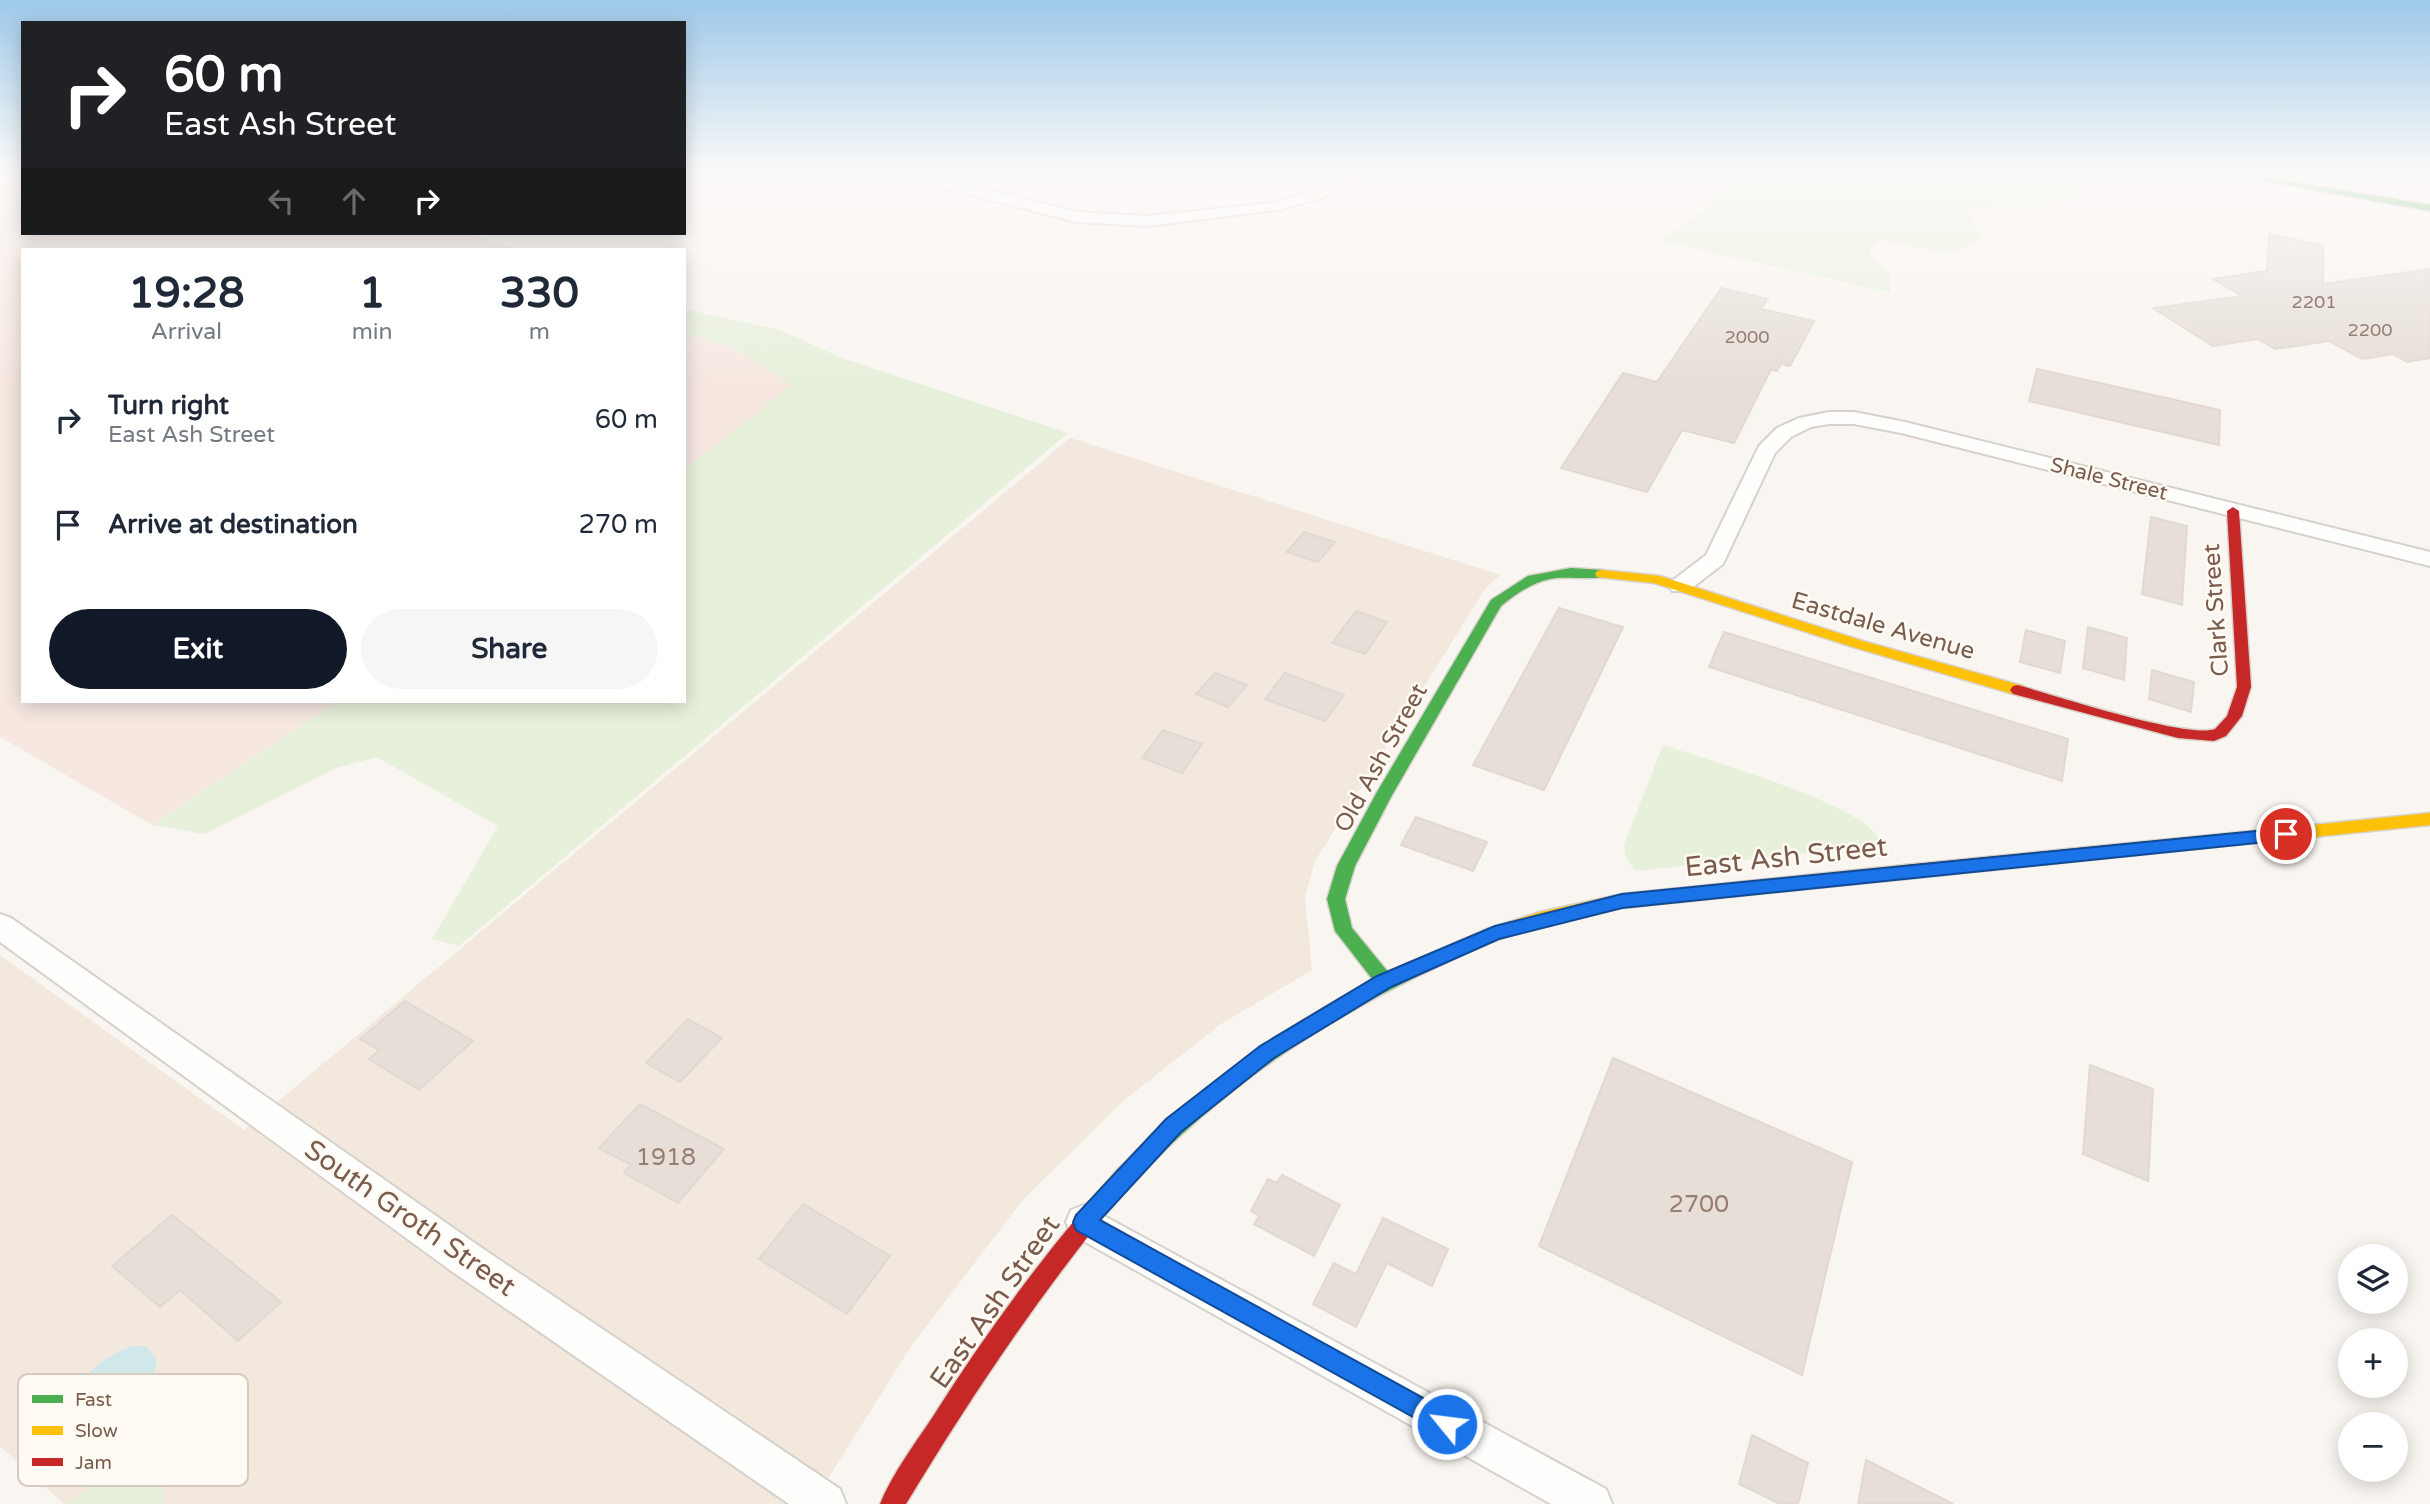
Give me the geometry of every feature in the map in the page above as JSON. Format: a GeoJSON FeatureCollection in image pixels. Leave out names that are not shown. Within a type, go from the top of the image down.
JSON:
{"type":"FeatureCollection","features":[{"type":"Feature","properties":{"kind":"street","name":"Shale Street"},"geometry":{"type":"LineString","coordinates":[[1681,586],[1715,559],[1766,450],[1776,437],[1804,421],[1843,417],[1881,423],[2430,559]]}},
{"type":"Feature","properties":{"kind":"street","name":"Clark Street"},"geometry":{"type":"LineString","coordinates":[[2213,736],[2229,725],[2239,706],[2244,687],[2233,511]]}},
{"type":"Feature","properties":{"kind":"street","name":"Eastdale Avenue"},"geometry":{"type":"LineString","coordinates":[[1539,575],[1607,573],[1655,579],[1858,644],[2110,716],[2176,733],[2213,736]]}},
{"type":"Feature","properties":{"kind":"street","name":"Old Ash Street"},"geometry":{"type":"LineString","coordinates":[[1384,981],[1344,931],[1336,899],[1346,866],[1496,603],[1511,590],[1539,575]]}},
{"type":"Feature","properties":{"kind":"street","name":"East Ash Street"},"geometry":{"type":"LineString","coordinates":[[892,1504],[1003,1327],[1084,1222],[1174,1126],[1232,1077],[1297,1033],[1384,981],[1495,933],[1622,901],[2430,819]]}},
{"type":"Feature","properties":{"kind":"street","name":"South Groth Street"},"geometry":{"type":"LineString","coordinates":[[0,926],[475,1265],[825,1504]]}},
{"type":"Feature","properties":{"kind":"street"},"geometry":{"type":"LineString","coordinates":[[1084,1222],[1591,1504]]}},
{"type":"Feature","properties":{"kind":"shaded area"},"geometry":{"type":"Polygon","coordinates":[[[0,243],[499,243],[512,247],[21,248],[21,703],[335,703],[152,825],[0,737],[0,243]]]}},
{"type":"Feature","properties":{"kind":"shaded area"},"geometry":{"type":"Polygon","coordinates":[[[686,334],[732,347],[793,385],[686,468],[686,334]]]}},
{"type":"Feature","properties":{"kind":"shaded area"},"geometry":{"type":"Polygon","coordinates":[[[1070,438],[1500,575],[1485,589],[1315,861],[1305,897],[1312,970],[1221,1024],[1123,1101],[1021,1202],[910,1348],[812,1504],[64,1504],[44,1486],[248,1486],[248,1374],[18,1374],[18,1462],[0,1446],[0,955],[244,1130],[1070,438]]]}},
{"type":"Feature","properties":{"kind":"green space"},"geometry":{"type":"Polygon","coordinates":[[[1670,243],[1876,243],[1869,252],[1889,275],[1890,292],[1670,243]]]}},
{"type":"Feature","properties":{"kind":"green space"},"geometry":{"type":"Polygon","coordinates":[[[1896,243],[1973,243],[1955,254],[1896,243]]]}},
{"type":"Feature","properties":{"kind":"green space"},"geometry":{"type":"Polygon","coordinates":[[[686,309],[780,330],[842,358],[1068,433],[459,946],[432,939],[498,826],[377,757],[336,768],[204,834],[152,825],[335,703],[686,703],[686,468],[792,385],[732,347],[686,334],[686,309]]]}},
{"type":"Feature","properties":{"kind":"green space"},"geometry":{"type":"Polygon","coordinates":[[[1663,745],[1816,798],[1868,826],[1878,839],[1869,847],[1635,871],[1625,855],[1624,845],[1663,745]]]}},
{"type":"Feature","properties":{"kind":"green space"},"geometry":{"type":"Polygon","coordinates":[[[91,1486],[164,1486],[163,1504],[67,1504],[91,1486]]]}},
{"type":"Feature","properties":{"kind":"water"},"geometry":{"type":"Polygon","coordinates":[[[146,1346],[157,1359],[154,1374],[89,1374],[113,1354],[146,1346]]]}},
{"type":"Feature","properties":{"kind":"building"},"geometry":{"type":"Polygon","coordinates":[[[2269,243],[2323,245],[2323,284],[2430,269],[2430,358],[2407,362],[2393,354],[2362,359],[2329,341],[2275,349],[2258,339],[2213,346],[2153,308],[2242,296],[2213,279],[2267,271],[2269,243]]]}},
{"type":"Feature","properties":{"kind":"building"},"geometry":{"type":"Polygon","coordinates":[[[1721,288],[1768,299],[1761,309],[1814,321],[1790,366],[1781,364],[1777,371],[1771,369],[1734,443],[1682,430],[1647,492],[1561,468],[1623,373],[1657,382],[1721,288]]]}},
{"type":"Feature","properties":{"kind":"building"},"geometry":{"type":"Polygon","coordinates":[[[2037,369],[2220,410],[2219,445],[2029,401],[2037,369]]]}},
{"type":"Feature","properties":{"kind":"building"},"geometry":{"type":"Polygon","coordinates":[[[2151,517],[2187,526],[2182,605],[2142,594],[2151,517]]]}},
{"type":"Feature","properties":{"kind":"building"},"geometry":{"type":"Polygon","coordinates":[[[1304,532],[1335,542],[1318,562],[1287,552],[1304,532]]]}},
{"type":"Feature","properties":{"kind":"building"},"geometry":{"type":"Polygon","coordinates":[[[1559,608],[1623,627],[1544,790],[1473,765],[1559,608]]]}},
{"type":"Feature","properties":{"kind":"building"},"geometry":{"type":"Polygon","coordinates":[[[1356,611],[1387,622],[1365,654],[1332,643],[1356,611]]]}},
{"type":"Feature","properties":{"kind":"building"},"geometry":{"type":"Polygon","coordinates":[[[2088,627],[2127,638],[2124,680],[2083,668],[2088,627]]]}},
{"type":"Feature","properties":{"kind":"building"},"geometry":{"type":"Polygon","coordinates":[[[2026,630],[2065,641],[2060,673],[2020,662],[2026,630]]]}},
{"type":"Feature","properties":{"kind":"building"},"geometry":{"type":"Polygon","coordinates":[[[1724,632],[2068,739],[2062,781],[1709,667],[1724,632]]]}},
{"type":"Feature","properties":{"kind":"building"},"geometry":{"type":"Polygon","coordinates":[[[2152,670],[2194,682],[2191,712],[2149,699],[2152,670]]]}},
{"type":"Feature","properties":{"kind":"building"},"geometry":{"type":"Polygon","coordinates":[[[1215,673],[1247,685],[1228,707],[1196,694],[1215,673]]]}},
{"type":"Feature","properties":{"kind":"building"},"geometry":{"type":"Polygon","coordinates":[[[1285,673],[1344,695],[1325,721],[1265,699],[1285,673]]]}},
{"type":"Feature","properties":{"kind":"building"},"geometry":{"type":"Polygon","coordinates":[[[1163,730],[1202,744],[1182,773],[1142,758],[1163,730]]]}},
{"type":"Feature","properties":{"kind":"building"},"geometry":{"type":"Polygon","coordinates":[[[1416,817],[1487,842],[1473,871],[1401,845],[1416,817]]]}},
{"type":"Feature","properties":{"kind":"building"},"geometry":{"type":"Polygon","coordinates":[[[405,1001],[473,1041],[419,1090],[369,1059],[379,1050],[360,1039],[405,1001]]]}},
{"type":"Feature","properties":{"kind":"building"},"geometry":{"type":"Polygon","coordinates":[[[688,1019],[722,1038],[680,1082],[646,1063],[688,1019]]]}},
{"type":"Feature","properties":{"kind":"building"},"geometry":{"type":"Polygon","coordinates":[[[1613,1058],[1852,1162],[1802,1375],[1539,1246],[1613,1058]]]}},
{"type":"Feature","properties":{"kind":"building"},"geometry":{"type":"Polygon","coordinates":[[[2090,1065],[2153,1089],[2148,1181],[2083,1154],[2090,1065]]]}},
{"type":"Feature","properties":{"kind":"building"},"geometry":{"type":"Polygon","coordinates":[[[640,1104],[724,1149],[678,1203],[624,1173],[631,1165],[599,1148],[640,1104]]]}},
{"type":"Feature","properties":{"kind":"building"},"geometry":{"type":"Polygon","coordinates":[[[1282,1175],[1340,1205],[1314,1256],[1254,1224],[1259,1216],[1251,1211],[1268,1179],[1277,1183],[1282,1175]]]}},
{"type":"Feature","properties":{"kind":"building"},"geometry":{"type":"Polygon","coordinates":[[[803,1204],[890,1256],[847,1314],[759,1259],[803,1204]]]}},
{"type":"Feature","properties":{"kind":"building"},"geometry":{"type":"Polygon","coordinates":[[[172,1215],[281,1302],[238,1341],[180,1290],[160,1307],[112,1266],[172,1215]]]}},
{"type":"Feature","properties":{"kind":"building"},"geometry":{"type":"Polygon","coordinates":[[[1383,1218],[1448,1249],[1432,1286],[1387,1263],[1356,1327],[1313,1304],[1334,1263],[1356,1274],[1383,1218]]]}},
{"type":"Feature","properties":{"kind":"building"},"geometry":{"type":"Polygon","coordinates":[[[1752,1435],[1808,1463],[1798,1504],[1780,1504],[1739,1484],[1752,1435]]]}},
{"type":"Feature","properties":{"kind":"building"},"geometry":{"type":"Polygon","coordinates":[[[1866,1460],[1953,1504],[1858,1504],[1866,1460]]]}},
{"type":"Feature","properties":{"kind":"traffic: fast"},"geometry":{"type":"LineString","coordinates":[[1384,981],[1344,931],[1336,899],[1346,866],[1383,796],[1496,603],[1521,585],[1545,575],[1571,572],[1602,574]]}},
{"type":"Feature","properties":{"kind":"traffic: fast"},"geometry":{"type":"LineString","coordinates":[[1124,1177],[1204,1100],[1293,1035],[1389,980],[1490,935]]}},
{"type":"Feature","properties":{"kind":"traffic: slow"},"geometry":{"type":"LineString","coordinates":[[1602,574],[1655,579],[1858,644],[2018,690]]}},
{"type":"Feature","properties":{"kind":"traffic: slow"},"geometry":{"type":"LineString","coordinates":[[2243,838],[2430,819]]}},
{"type":"Feature","properties":{"kind":"traffic: slow"},"geometry":{"type":"LineString","coordinates":[[1490,935],[1540,919],[1622,901],[1905,872]]}},
{"type":"Feature","properties":{"kind":"traffic: jam"},"geometry":{"type":"LineString","coordinates":[[2018,690],[2178,733],[2200,736],[2221,733],[2231,722],[2244,687],[2233,511]]}},
{"type":"Feature","properties":{"kind":"traffic: jam"},"geometry":{"type":"LineString","coordinates":[[1905,872],[2243,838]]}},
{"type":"Feature","properties":{"kind":"traffic: jam"},"geometry":{"type":"LineString","coordinates":[[892,1504],[945,1418],[1030,1294],[1124,1177]]}},
{"type":"Feature","properties":{"kind":"route"},"geometry":{"type":"LineString","coordinates":[[1447,1424],[1084,1222],[1174,1126],[1232,1077],[1267,1052],[1384,981],[1495,933],[1588,908],[1669,895],[2286,834]]}}]}
